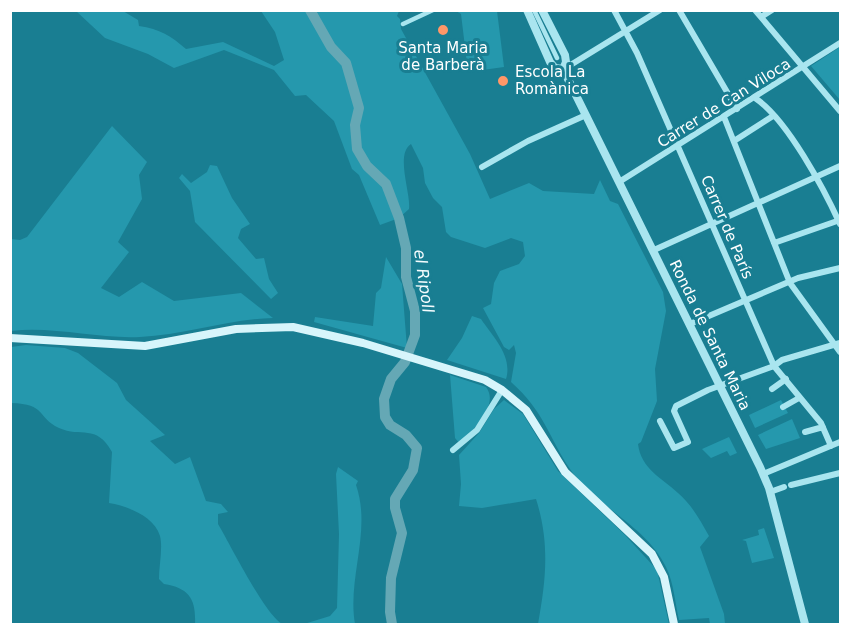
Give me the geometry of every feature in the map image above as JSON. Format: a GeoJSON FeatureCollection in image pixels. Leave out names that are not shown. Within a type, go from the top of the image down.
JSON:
{"type":"FeatureCollection","features":[{"type":"Feature","properties":{"kind":"main road"},"geometry":{"type":"LineString","coordinates":[[10,338],[145,346],[236,329],[269,326],[307,329],[470,374],[502,390],[530,415],[565,472],[652,554],[666,582],[674,624]]}},
{"type":"Feature","properties":{"kind":"street"},"geometry":{"type":"LineString","coordinates":[[403,24],[433,10]]}},
{"type":"Feature","properties":{"kind":"street","name":"Ronda de Santa Maria"},"geometry":{"type":"LineString","coordinates":[[526,10],[550,62],[555,68],[563,69]]}},
{"type":"Feature","properties":{"kind":"street"},"geometry":{"type":"LineString","coordinates":[[534,10],[557,58]]}},
{"type":"Feature","properties":{"kind":"street","name":"Ronda de Santa Maria"},"geometry":{"type":"LineString","coordinates":[[543,10],[565,55],[566,62],[563,69],[763,474],[770,492],[805,624]]}},
{"type":"Feature","properties":{"kind":"street","name":"Carrer de París"},"geometry":{"type":"LineString","coordinates":[[614,10],[679,146],[774,366],[823,427],[831,446]]}},
{"type":"Feature","properties":{"kind":"street"},"geometry":{"type":"LineString","coordinates":[[563,69],[660,10]]}},
{"type":"Feature","properties":{"kind":"street"},"geometry":{"type":"LineString","coordinates":[[679,10],[737,109]]}},
{"type":"Feature","properties":{"kind":"street"},"geometry":{"type":"LineString","coordinates":[[755,10],[840,111]]}},
{"type":"Feature","properties":{"kind":"street"},"geometry":{"type":"LineString","coordinates":[[761,17],[772,10]]}},
{"type":"Feature","properties":{"kind":"street","name":"Carrer de Can Viloca"},"geometry":{"type":"LineString","coordinates":[[619,182],[840,43]]}},
{"type":"Feature","properties":{"kind":"street"},"geometry":{"type":"LineString","coordinates":[[755,98],[796,145],[840,221],[774,243]]}},
{"type":"Feature","properties":{"kind":"street"},"geometry":{"type":"LineString","coordinates":[[482,167],[528,141],[586,115]]}},
{"type":"Feature","properties":{"kind":"street"},"geometry":{"type":"LineString","coordinates":[[734,141],[772,116]]}},
{"type":"Feature","properties":{"kind":"street"},"geometry":{"type":"LineString","coordinates":[[724,117],[790,283],[838,344],[840,351]]}},
{"type":"Feature","properties":{"kind":"street"},"geometry":{"type":"LineString","coordinates":[[654,250],[840,166]]}},
{"type":"Feature","properties":{"kind":"street"},"geometry":{"type":"LineString","coordinates":[[690,324],[790,283],[840,268]]}},
{"type":"Feature","properties":{"kind":"street"},"geometry":{"type":"LineString","coordinates":[[660,421],[674,448],[688,442],[674,411],[676,406],[774,366],[782,360],[838,344]]}},
{"type":"Feature","properties":{"kind":"street"},"geometry":{"type":"LineString","coordinates":[[772,389],[786,380]]}},
{"type":"Feature","properties":{"kind":"street"},"geometry":{"type":"LineString","coordinates":[[453,450],[477,430],[502,390]]}},
{"type":"Feature","properties":{"kind":"street"},"geometry":{"type":"LineString","coordinates":[[783,407],[799,398]]}},
{"type":"Feature","properties":{"kind":"street"},"geometry":{"type":"LineString","coordinates":[[805,432],[823,427]]}},
{"type":"Feature","properties":{"kind":"street"},"geometry":{"type":"LineString","coordinates":[[763,474],[840,442]]}},
{"type":"Feature","properties":{"kind":"street"},"geometry":{"type":"LineString","coordinates":[[770,492],[840,473]]}},
{"type":"Feature","properties":{"kind":"shaded area"},"geometry":{"type":"Polygon","coordinates":[[[76,11],[123,11],[138,20],[139,26],[165,34],[186,49],[223,42],[274,66],[284,60],[275,32],[261,11],[399,11],[397,16],[400,19],[401,29],[470,154],[490,199],[529,183],[543,191],[594,194],[600,180],[610,201],[618,204],[663,292],[666,311],[655,369],[657,401],[641,442],[638,444],[640,453],[648,467],[687,503],[709,536],[700,547],[724,614],[725,624],[710,624],[709,618],[679,620],[671,580],[657,552],[646,539],[580,482],[531,403],[511,382],[516,353],[514,345],[509,350],[504,347],[483,308],[491,304],[494,283],[500,271],[519,264],[525,256],[523,242],[511,238],[485,248],[451,237],[446,232],[442,207],[433,198],[425,183],[423,168],[411,144],[404,156],[409,209],[399,218],[380,225],[359,175],[352,169],[334,121],[306,95],[295,96],[274,70],[224,50],[174,68],[148,54],[105,38],[76,11]]]}},
{"type":"Feature","properties":{"kind":"shaded area"},"geometry":{"type":"Polygon","coordinates":[[[456,11],[497,11],[504,67],[468,72],[461,14],[456,11]]]}},
{"type":"Feature","properties":{"kind":"shaded area"},"geometry":{"type":"Polygon","coordinates":[[[840,47],[840,100],[811,66],[840,47]]]}},
{"type":"Feature","properties":{"kind":"shaded area"},"geometry":{"type":"Polygon","coordinates":[[[112,126],[147,162],[139,175],[142,199],[118,242],[129,252],[101,288],[119,297],[142,282],[174,301],[241,293],[273,318],[140,337],[43,330],[11,331],[11,239],[20,240],[27,237],[112,126]]]}},
{"type":"Feature","properties":{"kind":"shaded area"},"geometry":{"type":"Polygon","coordinates":[[[210,165],[217,166],[232,198],[250,224],[241,229],[238,238],[256,259],[264,258],[269,279],[278,293],[271,299],[195,222],[190,191],[179,178],[182,174],[191,183],[207,172],[210,165]]]}},
{"type":"Feature","properties":{"kind":"shaded area"},"geometry":{"type":"Polygon","coordinates":[[[386,257],[402,284],[407,348],[314,322],[315,317],[373,326],[376,293],[381,288],[386,257]]]}},
{"type":"Feature","properties":{"kind":"shaded area"},"geometry":{"type":"Polygon","coordinates":[[[472,316],[481,319],[501,347],[507,362],[506,379],[447,360],[462,338],[472,316]]]}},
{"type":"Feature","properties":{"kind":"shaded area"},"geometry":{"type":"Polygon","coordinates":[[[26,345],[65,348],[78,353],[117,383],[126,400],[165,435],[150,441],[175,464],[190,457],[206,501],[221,504],[228,512],[218,514],[218,524],[239,563],[267,608],[283,624],[195,624],[194,608],[190,596],[180,589],[164,584],[159,579],[161,546],[157,529],[139,513],[109,503],[112,452],[106,443],[94,434],[59,428],[36,408],[11,403],[11,347],[26,345]]]}},
{"type":"Feature","properties":{"kind":"shaded area"},"geometry":{"type":"Polygon","coordinates":[[[450,375],[486,387],[489,394],[490,402],[483,417],[460,444],[455,438],[450,375]]]}},
{"type":"Feature","properties":{"kind":"shaded area"},"geometry":{"type":"Polygon","coordinates":[[[504,400],[523,414],[558,471],[625,535],[657,570],[669,624],[538,624],[543,592],[545,546],[536,499],[482,508],[459,506],[461,484],[459,455],[479,433],[494,409],[504,400]]]}},
{"type":"Feature","properties":{"kind":"shaded area"},"geometry":{"type":"Polygon","coordinates":[[[781,400],[788,413],[755,428],[749,415],[781,400]]]}},
{"type":"Feature","properties":{"kind":"shaded area"},"geometry":{"type":"Polygon","coordinates":[[[792,419],[800,438],[766,449],[758,435],[792,419]]]}},
{"type":"Feature","properties":{"kind":"shaded area"},"geometry":{"type":"Polygon","coordinates":[[[729,437],[737,453],[730,456],[727,451],[711,458],[702,449],[729,437]]]}},
{"type":"Feature","properties":{"kind":"shaded area"},"geometry":{"type":"Polygon","coordinates":[[[338,467],[358,481],[356,485],[360,502],[361,537],[354,589],[355,624],[304,624],[330,616],[337,608],[339,534],[336,474],[338,467]]]}},
{"type":"Feature","properties":{"kind":"shaded area"},"geometry":{"type":"Polygon","coordinates":[[[764,528],[774,558],[752,563],[746,541],[742,540],[759,535],[758,530],[764,528]]]}},
{"type":"Feature","properties":{"kind":"waterway","name":"el Ripoll"},"geometry":{"type":"LineString","coordinates":[[310,10],[331,47],[346,63],[359,108],[355,125],[357,149],[367,166],[386,184],[399,218],[406,248],[406,277],[415,311],[415,335],[405,362],[391,379],[384,399],[385,417],[390,425],[406,435],[417,448],[413,470],[395,499],[395,508],[402,533],[391,578],[392,624]]}},
{"type":"Feature","properties":{"kind":"place","name":"Santa Maria de Barberà"},"geometry":{"type":"Point","coordinates":[443,30]}},
{"type":"Feature","properties":{"kind":"place","name":"Escola La Romànica"},"geometry":{"type":"Point","coordinates":[503,81]}}]}
